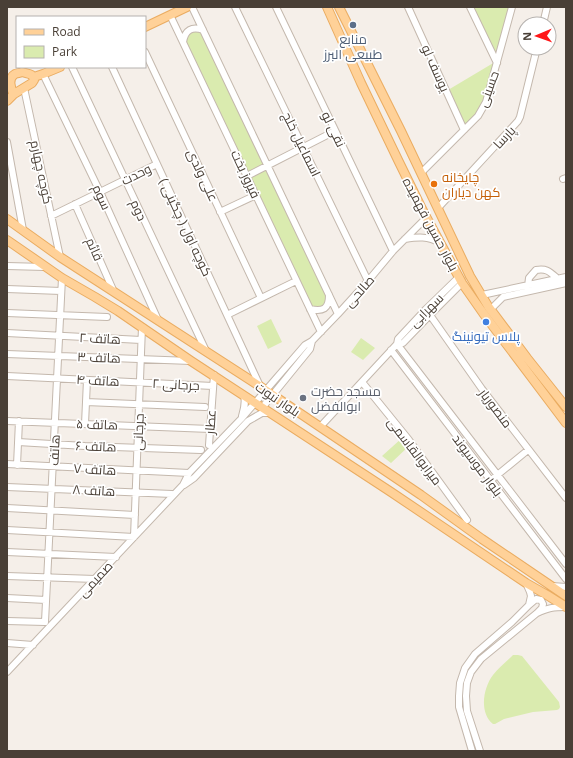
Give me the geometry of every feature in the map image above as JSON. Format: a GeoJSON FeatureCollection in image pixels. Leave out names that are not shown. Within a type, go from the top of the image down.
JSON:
{"type":"FeatureCollection","features":[{"type":"Feature","properties":{"kind":"main road"},"geometry":{"type":"LineString","coordinates":[[146,27],[186,7]]}},
{"type":"Feature","properties":{"kind":"main road","name":"بلوار حسین فهمیده"},"geometry":{"type":"LineString","coordinates":[[327,7],[370,101],[427,217],[461,280],[483,313],[566,422]]}},
{"type":"Feature","properties":{"kind":"main road","name":"بلوار حسین فهمیده"},"geometry":{"type":"LineString","coordinates":[[339,7],[374,76],[470,276],[491,309],[566,407]]}},
{"type":"Feature","properties":{"kind":"main road"},"geometry":{"type":"LineString","coordinates":[[34,77],[58,68]]}},
{"type":"Feature","properties":{"kind":"main road"},"geometry":{"type":"LineString","coordinates":[[7,71],[31,74],[34,77]]}},
{"type":"Feature","properties":{"kind":"main road"},"geometry":{"type":"LineString","coordinates":[[14,94],[10,85],[16,73]]}},
{"type":"Feature","properties":{"kind":"main road"},"geometry":{"type":"LineString","coordinates":[[361,82],[364,85],[368,85],[374,80],[374,76]]}},
{"type":"Feature","properties":{"kind":"main road"},"geometry":{"type":"LineString","coordinates":[[7,101],[14,94],[32,83],[34,77]]}},
{"type":"Feature","properties":{"kind":"main road"},"geometry":{"type":"LineString","coordinates":[[370,101],[372,94],[376,92],[383,95]]}},
{"type":"Feature","properties":{"kind":"main road","name":"بلوار نبوت"},"geometry":{"type":"LineString","coordinates":[[7,219],[114,293],[158,320],[422,495],[482,540],[566,596]]}},
{"type":"Feature","properties":{"kind":"main road","name":"بلوار نبوت"},"geometry":{"type":"LineString","coordinates":[[7,240],[62,278],[96,297],[142,327],[526,583],[566,607]]}},
{"type":"Feature","properties":{"kind":"main road"},"geometry":{"type":"LineString","coordinates":[[96,297],[100,297],[104,294],[104,285]]}},
{"type":"Feature","properties":{"kind":"main road"},"geometry":{"type":"LineString","coordinates":[[391,492],[397,493],[402,490],[402,484],[399,480]]}},
{"type":"Feature","properties":{"kind":"main road"},"geometry":{"type":"LineString","coordinates":[[414,508],[412,503],[413,498],[416,495],[422,495]]}},
{"type":"Feature","properties":{"kind":"street","name":"فیروز بخت"},"geometry":{"type":"LineString","coordinates":[[192,7],[338,314]]}},
{"type":"Feature","properties":{"kind":"street","name":"اسماعیل خلج"},"geometry":{"type":"LineString","coordinates":[[235,7],[368,282]]}},
{"type":"Feature","properties":{"kind":"street","name":"نقی لو"},"geometry":{"type":"LineString","coordinates":[[276,7],[393,252]]}},
{"type":"Feature","properties":{"kind":"street","name":"یوسف لو"},"geometry":{"type":"LineString","coordinates":[[408,7],[464,130]]}},
{"type":"Feature","properties":{"kind":"street"},"geometry":{"type":"LineString","coordinates":[[470,7],[497,63]]}},
{"type":"Feature","properties":{"kind":"street","name":"حسینی"},"geometry":{"type":"LineString","coordinates":[[421,173],[478,116],[486,102],[512,7]]}},
{"type":"Feature","properties":{"kind":"street","name":"فیروز بخت"},"geometry":{"type":"LineString","coordinates":[[170,15],[321,332]]}},
{"type":"Feature","properties":{"kind":"street"},"geometry":{"type":"LineString","coordinates":[[183,42],[184,36],[192,29],[197,28],[203,30]]}},
{"type":"Feature","properties":{"kind":"street","name":"علی ولدی"},"geometry":{"type":"LineString","coordinates":[[146,54],[261,298]]}},
{"type":"Feature","properties":{"kind":"street","name":"پارسا"},"geometry":{"type":"LineString","coordinates":[[438,208],[518,121],[535,56]]}},
{"type":"Feature","properties":{"kind":"street","name":"دوم"},"geometry":{"type":"LineString","coordinates":[[72,68],[206,352]]}},
{"type":"Feature","properties":{"kind":"street","name":"کوچه اول ( چگینی )"},"geometry":{"type":"LineString","coordinates":[[112,68],[227,315],[266,391]]}},
{"type":"Feature","properties":{"kind":"street","name":"سوم"},"geometry":{"type":"LineString","coordinates":[[43,74],[100,192],[158,320]]}},
{"type":"Feature","properties":{"kind":"street","name":"کوچه چهارم"},"geometry":{"type":"LineString","coordinates":[[24,88],[60,257]]}},
{"type":"Feature","properties":{"kind":"street"},"geometry":{"type":"LineString","coordinates":[[247,176],[335,131]]}},
{"type":"Feature","properties":{"kind":"street"},"geometry":{"type":"LineString","coordinates":[[7,142],[23,230]]}},
{"type":"Feature","properties":{"kind":"street","name":"وحدت"},"geometry":{"type":"LineString","coordinates":[[51,216],[157,164]]}},
{"type":"Feature","properties":{"kind":"street"},"geometry":{"type":"LineString","coordinates":[[220,212],[256,195]]}},
{"type":"Feature","properties":{"kind":"street","name":"قائم"},"geometry":{"type":"LineString","coordinates":[[75,204],[114,293]]}},
{"type":"Feature","properties":{"kind":"street","name":"صالحی"},"geometry":{"type":"LineString","coordinates":[[258,405],[266,391],[310,349],[312,341],[427,217]]}},
{"type":"Feature","properties":{"kind":"street"},"geometry":{"type":"LineString","coordinates":[[405,240],[418,237],[429,238],[441,244]]}},
{"type":"Feature","properties":{"kind":"street"},"geometry":{"type":"LineString","coordinates":[[7,266],[46,267]]}},
{"type":"Feature","properties":{"kind":"street"},"geometry":{"type":"LineString","coordinates":[[528,286],[529,278],[536,270],[542,269],[549,271],[558,279]]}},
{"type":"Feature","properties":{"kind":"street"},"geometry":{"type":"LineString","coordinates":[[482,295],[566,277]]}},
{"type":"Feature","properties":{"kind":"street","name":"هاتف"},"geometry":{"type":"LineString","coordinates":[[48,624],[46,600],[62,278]]}},
{"type":"Feature","properties":{"kind":"street","name":"سهرابی"},"geometry":{"type":"LineString","coordinates":[[397,344],[403,343],[461,280]]}},
{"type":"Feature","properties":{"kind":"street","name":"سهرابی"},"geometry":{"type":"LineString","coordinates":[[320,427],[392,350],[397,344],[398,339],[426,309],[461,280]]}},
{"type":"Feature","properties":{"kind":"street"},"geometry":{"type":"LineString","coordinates":[[227,315],[296,281]]}},
{"type":"Feature","properties":{"kind":"street"},"geometry":{"type":"LineString","coordinates":[[491,309],[503,297],[566,283]]}},
{"type":"Feature","properties":{"kind":"street"},"geometry":{"type":"LineString","coordinates":[[7,289],[61,291]]}},
{"type":"Feature","properties":{"kind":"street"},"geometry":{"type":"LineString","coordinates":[[310,309],[317,311],[323,310],[329,302],[330,295]]}},
{"type":"Feature","properties":{"kind":"street"},"geometry":{"type":"LineString","coordinates":[[7,313],[107,317]]}},
{"type":"Feature","properties":{"kind":"street","name":"منصوریار"},"geometry":{"type":"LineString","coordinates":[[430,315],[482,389],[566,498]]}},
{"type":"Feature","properties":{"kind":"street","name":"جرجانی"},"geometry":{"type":"LineString","coordinates":[[134,537],[142,327]]}},
{"type":"Feature","properties":{"kind":"street","name":"هاتف ۲"},"geometry":{"type":"LineString","coordinates":[[7,333],[141,340]]}},
{"type":"Feature","properties":{"kind":"street","name":"بلوار موسیوند"},"geometry":{"type":"LineString","coordinates":[[397,344],[566,564]]}},
{"type":"Feature","properties":{"kind":"street","name":"بلوار موسیوند"},"geometry":{"type":"LineString","coordinates":[[392,350],[566,579]]}},
{"type":"Feature","properties":{"kind":"street","name":"هاتف ۳"},"geometry":{"type":"LineString","coordinates":[[7,354],[191,361]]}},
{"type":"Feature","properties":{"kind":"street","name":"عطار"},"geometry":{"type":"LineString","coordinates":[[209,445],[214,375]]}},
{"type":"Feature","properties":{"kind":"street","name":"هاتف ۴"},"geometry":{"type":"LineString","coordinates":[[7,376],[140,382]]}},
{"type":"Feature","properties":{"kind":"street"},"geometry":{"type":"LineString","coordinates":[[85,424],[88,380]]}},
{"type":"Feature","properties":{"kind":"street","name":"جرجانی ۲"},"geometry":{"type":"LineString","coordinates":[[140,382],[213,386]]}},
{"type":"Feature","properties":{"kind":"street","name":"میرابوالقاسمی"},"geometry":{"type":"LineString","coordinates":[[362,382],[409,440],[467,520]]}},
{"type":"Feature","properties":{"kind":"street"},"geometry":{"type":"LineString","coordinates":[[241,419],[245,402],[244,396]]}},
{"type":"Feature","properties":{"kind":"street","name":"هاتف ۵"},"geometry":{"type":"LineString","coordinates":[[86,402],[205,407]]}},
{"type":"Feature","properties":{"kind":"street","name":"صمیمی"},"geometry":{"type":"LineString","coordinates":[[183,485],[189,474],[241,419],[258,405]]}},
{"type":"Feature","properties":{"kind":"street","name":"صمیمی"},"geometry":{"type":"LineString","coordinates":[[7,672],[33,645],[48,624],[116,557],[183,485],[194,478],[248,421],[262,413],[270,413]]}},
{"type":"Feature","properties":{"kind":"street","name":"هاتف ۵"},"geometry":{"type":"LineString","coordinates":[[7,420],[210,429]]}},
{"type":"Feature","properties":{"kind":"street"},"geometry":{"type":"LineString","coordinates":[[17,465],[19,421]]}},
{"type":"Feature","properties":{"kind":"street","name":"هاتف ۶"},"geometry":{"type":"LineString","coordinates":[[18,442],[201,450]]}},
{"type":"Feature","properties":{"kind":"street"},"geometry":{"type":"LineString","coordinates":[[490,480],[528,450]]}},
{"type":"Feature","properties":{"kind":"street","name":"هاتف ۷"},"geometry":{"type":"LineString","coordinates":[[7,464],[188,473]]}},
{"type":"Feature","properties":{"kind":"street","name":"هاتف ۸"},"geometry":{"type":"LineString","coordinates":[[7,486],[172,494]]}},
{"type":"Feature","properties":{"kind":"street"},"geometry":{"type":"LineString","coordinates":[[7,508],[135,515]]}},
{"type":"Feature","properties":{"kind":"street"},"geometry":{"type":"LineString","coordinates":[[7,530],[134,537]]}},
{"type":"Feature","properties":{"kind":"street"},"geometry":{"type":"LineString","coordinates":[[7,552],[116,557]]}},
{"type":"Feature","properties":{"kind":"street"},"geometry":{"type":"LineString","coordinates":[[7,576],[94,579]]}},
{"type":"Feature","properties":{"kind":"street"},"geometry":{"type":"LineString","coordinates":[[526,583],[530,592],[528,605]]}},
{"type":"Feature","properties":{"kind":"street"},"geometry":{"type":"LineString","coordinates":[[551,586],[566,586]]}},
{"type":"Feature","properties":{"kind":"street"},"geometry":{"type":"LineString","coordinates":[[7,598],[46,600]]}},
{"type":"Feature","properties":{"kind":"street"},"geometry":{"type":"LineString","coordinates":[[472,751],[459,707],[460,683],[465,668],[475,654],[512,622],[528,605],[536,599],[541,600],[543,604],[542,608],[481,659],[471,672],[467,683],[467,711],[480,751]]}},
{"type":"Feature","properties":{"kind":"street"},"geometry":{"type":"LineString","coordinates":[[537,613],[547,608],[566,607]]}},
{"type":"Feature","properties":{"kind":"street"},"geometry":{"type":"LineString","coordinates":[[7,621],[48,624]]}},
{"type":"Feature","properties":{"kind":"street"},"geometry":{"type":"LineString","coordinates":[[7,643],[33,645]]}},
{"type":"Feature","properties":{"kind":"street"},"geometry":{"type":"LineString","coordinates":[[7,666],[14,665]]}},
{"type":"Feature","properties":{"kind":"green space"},"geometry":{"type":"Polygon","coordinates":[[[472,7],[509,7],[497,56],[472,7]]]}},
{"type":"Feature","properties":{"kind":"green space"},"geometry":{"type":"Polygon","coordinates":[[[196,31],[201,33],[264,164],[248,172],[186,42],[192,32],[196,31]]]}},
{"type":"Feature","properties":{"kind":"green space"},"geometry":{"type":"Polygon","coordinates":[[[495,62],[485,101],[477,114],[465,127],[448,90],[495,62]]]}},
{"type":"Feature","properties":{"kind":"green space"},"geometry":{"type":"Polygon","coordinates":[[[267,169],[328,295],[327,301],[323,307],[312,307],[251,177],[267,169]]]}},
{"type":"Feature","properties":{"kind":"green space"},"geometry":{"type":"Polygon","coordinates":[[[271,319],[282,342],[268,349],[257,326],[271,319]]]}},
{"type":"Feature","properties":{"kind":"green space"},"geometry":{"type":"Polygon","coordinates":[[[361,338],[375,348],[363,360],[351,352],[361,338]]]}},
{"type":"Feature","properties":{"kind":"green space"},"geometry":{"type":"Polygon","coordinates":[[[402,438],[409,446],[391,463],[382,456],[402,438]]]}},
{"type":"Feature","properties":{"kind":"green space"},"geometry":{"type":"Polygon","coordinates":[[[513,655],[522,656],[559,702],[560,707],[557,710],[533,712],[504,719],[493,724],[486,714],[484,707],[485,693],[495,672],[513,655]]]}},
{"type":"Feature","properties":{"kind":"place","name":"منابع طبیعی البرز"},"geometry":{"type":"Point","coordinates":[353,25]}},
{"type":"Feature","properties":{"kind":"place","name":"چایخانه کهن دیاران"},"geometry":{"type":"Point","coordinates":[434,184]}},
{"type":"Feature","properties":{"kind":"place","name":"پلاس تیونینگ"},"geometry":{"type":"Point","coordinates":[486,322]}},
{"type":"Feature","properties":{"kind":"place","name":"مسجد حضرت ابوالفضل"},"geometry":{"type":"Point","coordinates":[303,398]}}]}
